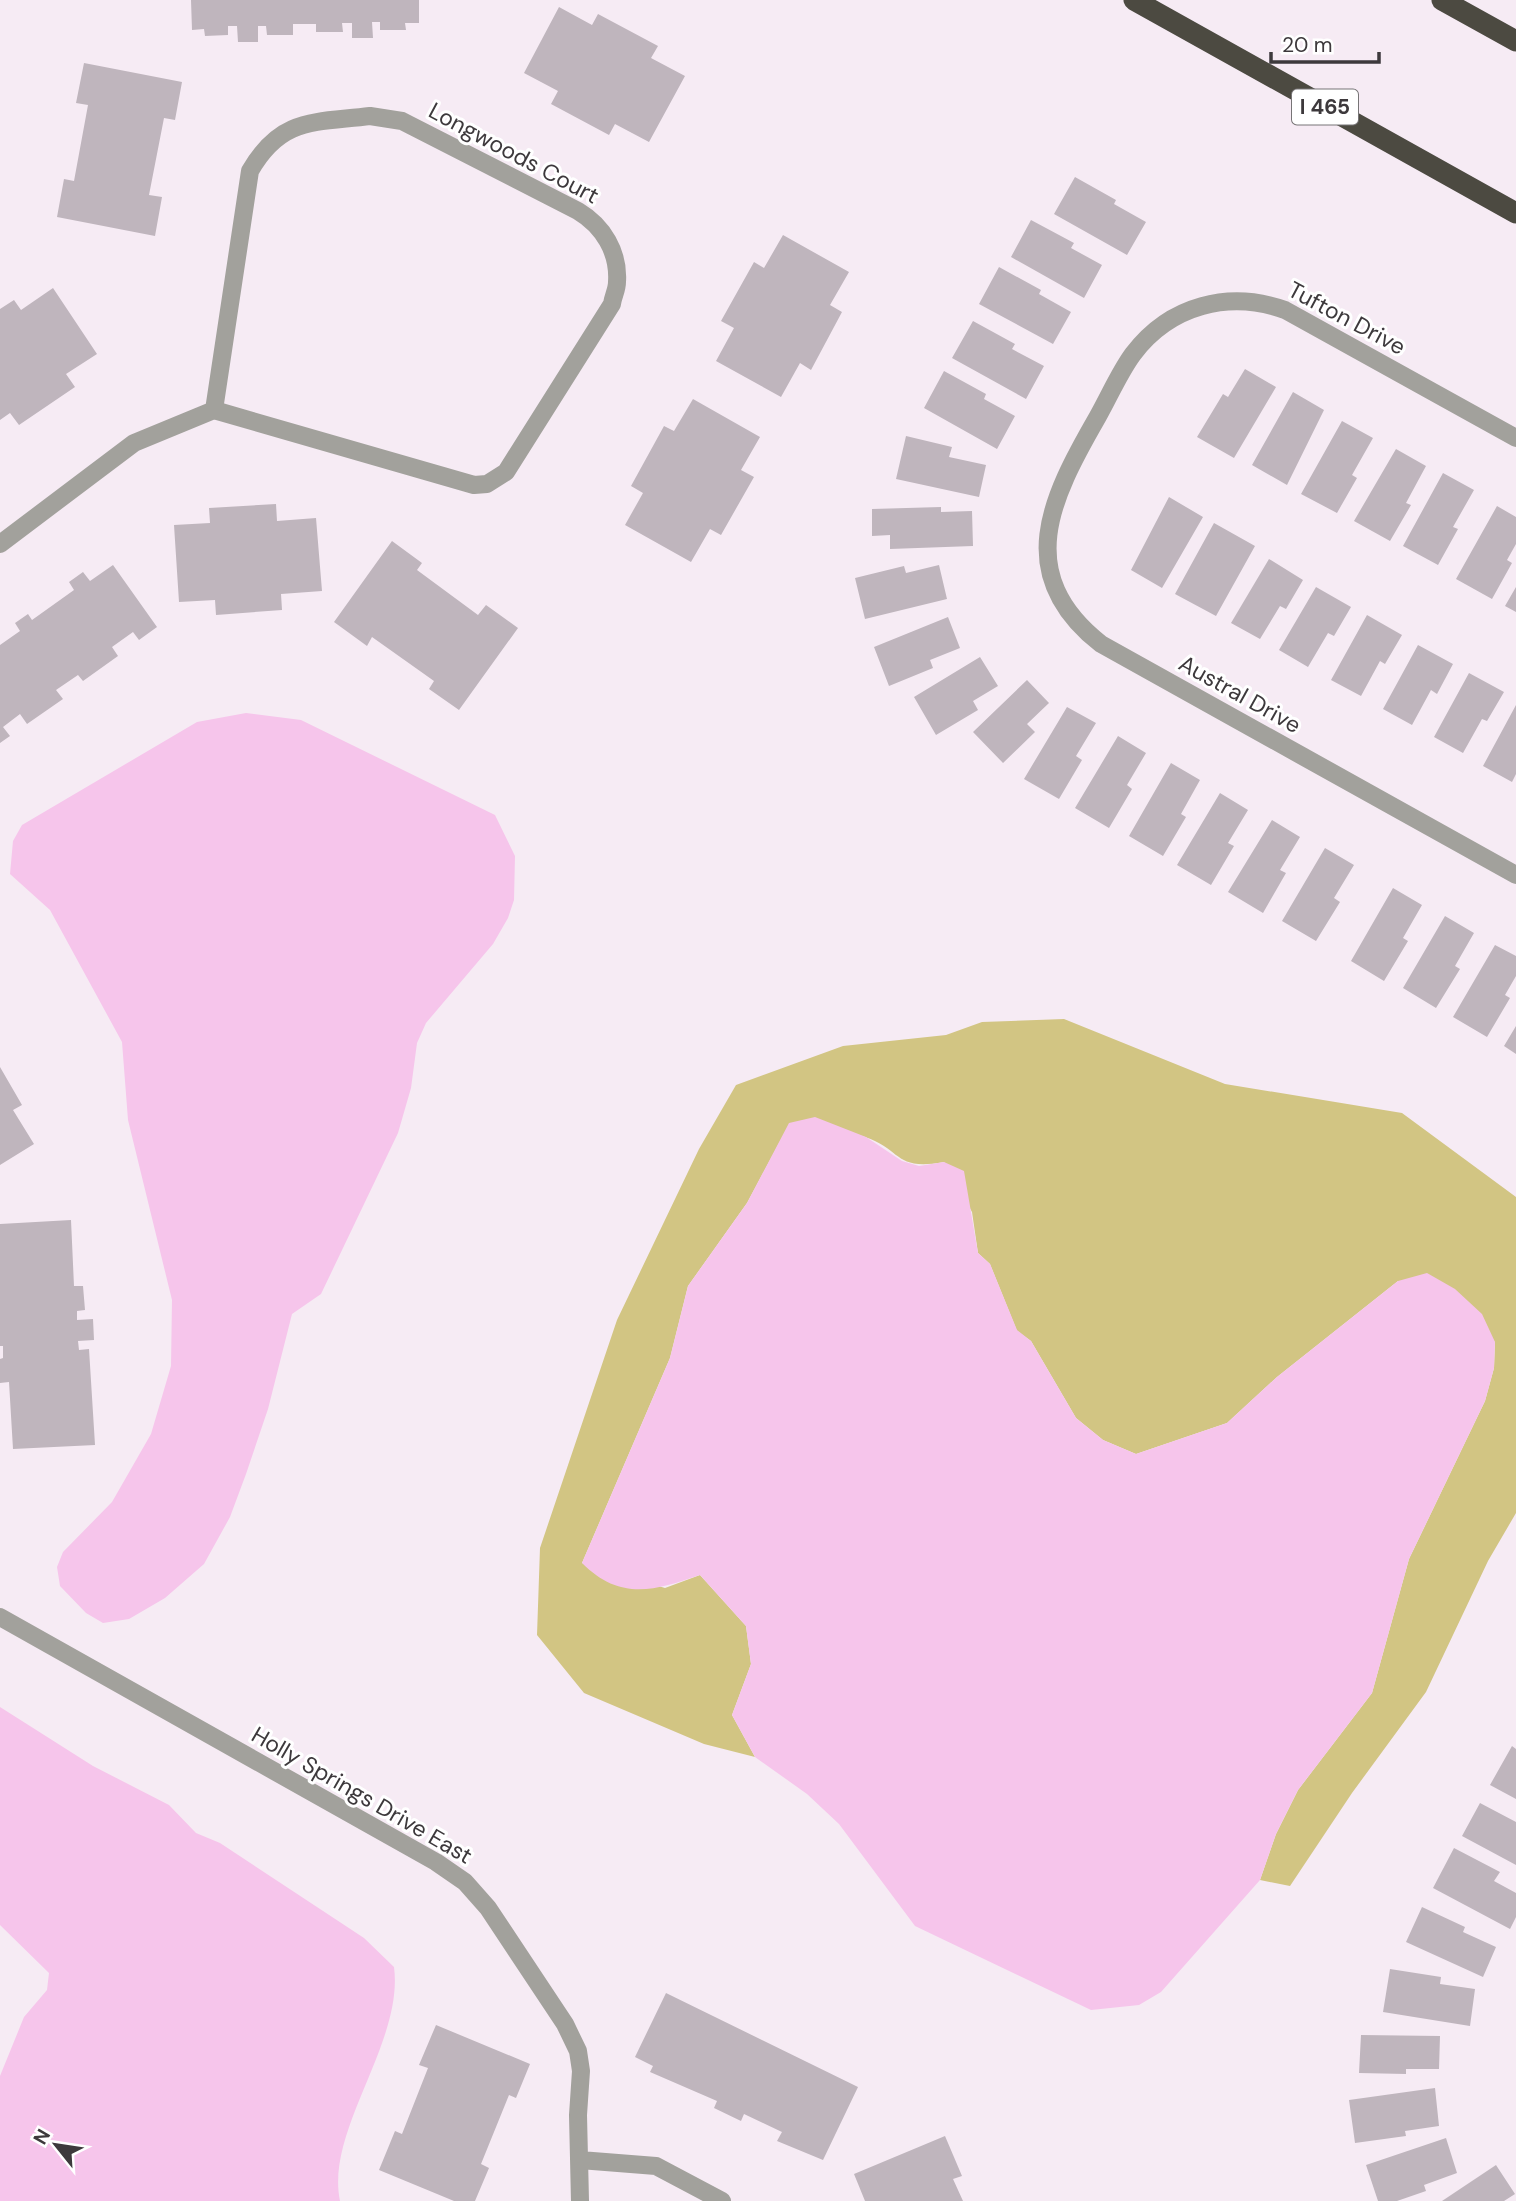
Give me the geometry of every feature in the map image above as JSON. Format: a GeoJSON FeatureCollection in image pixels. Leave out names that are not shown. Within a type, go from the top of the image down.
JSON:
{"type":"FeatureCollection","features":[{"type":"Feature","properties":{"kind":"highway","name":"I 465"},"geometry":{"type":"LineString","coordinates":[[1134,0],[1516,213]]}},
{"type":"Feature","properties":{"kind":"highway"},"geometry":{"type":"LineString","coordinates":[[1442,0],[1516,41]]}},
{"type":"Feature","properties":{"kind":"street","name":"Longwoods Court"},"geometry":{"type":"LineString","coordinates":[[370,116],[395,118],[578,211],[596,224],[611,246],[617,278],[612,304],[506,472],[487,484],[474,485],[214,410],[250,171],[262,151],[282,132],[309,124],[370,116]]}},
{"type":"Feature","properties":{"kind":"street","name":"Tufton Drive"},"geometry":{"type":"LineString","coordinates":[[1062,480],[1133,354],[1158,327],[1178,314],[1224,300],[1261,303],[1285,310],[1516,438]]}},
{"type":"Feature","properties":{"kind":"street"},"geometry":{"type":"LineString","coordinates":[[0,544],[134,443],[214,410]]}},
{"type":"Feature","properties":{"kind":"street","name":"Austral Drive"},"geometry":{"type":"LineString","coordinates":[[1062,480],[1047,527],[1050,564],[1062,599],[1091,636],[1110,650],[1516,875]]}},
{"type":"Feature","properties":{"kind":"street","name":"Holly Springs Drive East"},"geometry":{"type":"LineString","coordinates":[[0,1617],[436,1862],[465,1882],[496,1919],[565,2024],[578,2051],[582,2071],[578,2115],[580,2201]]}},
{"type":"Feature","properties":{"kind":"street"},"geometry":{"type":"LineString","coordinates":[[580,2160],[656,2166],[722,2201]]}},
{"type":"Feature","properties":{"kind":"shaded area"},"geometry":{"type":"Polygon","coordinates":[[[246,713],[301,720],[495,815],[515,856],[514,900],[508,918],[493,944],[426,1023],[417,1043],[411,1088],[398,1133],[321,1294],[292,1314],[268,1409],[246,1474],[230,1517],[204,1564],[165,1598],[129,1619],[103,1623],[86,1613],[60,1586],[57,1567],[63,1552],[112,1502],[151,1434],[171,1366],[172,1300],[128,1120],[122,1042],[50,910],[10,874],[13,841],[22,825],[197,722],[246,713]]]}},
{"type":"Feature","properties":{"kind":"shaded area"},"geometry":{"type":"Polygon","coordinates":[[[1064,1019],[1225,1084],[1402,1113],[1516,1197],[1516,1513],[1488,1561],[1426,1692],[1352,1793],[1290,1886],[1260,1880],[1276,1834],[1298,1790],[1372,1693],[1409,1559],[1485,1401],[1494,1368],[1495,1342],[1398,1281],[1277,1377],[1227,1423],[1136,1454],[1103,1440],[1076,1418],[1031,1341],[1017,1331],[990,1264],[978,1253],[972,1212],[944,1162],[916,1164],[900,1158],[877,1142],[856,1134],[790,1123],[747,1203],[688,1286],[670,1358],[582,1563],[665,1588],[700,1575],[746,1626],[751,1664],[732,1715],[755,1757],[704,1744],[584,1693],[537,1635],[540,1548],[617,1320],[699,1149],[736,1085],[843,1046],[946,1035],[982,1022],[1064,1019]]]}},
{"type":"Feature","properties":{"kind":"shaded area"},"geometry":{"type":"Polygon","coordinates":[[[815,1117],[866,1137],[902,1161],[919,1166],[944,1162],[964,1171],[978,1253],[990,1264],[1017,1330],[1031,1341],[1076,1418],[1103,1440],[1136,1454],[1227,1423],[1277,1377],[1398,1281],[1427,1273],[1455,1289],[1482,1314],[1495,1342],[1494,1368],[1485,1401],[1409,1559],[1372,1693],[1298,1790],[1276,1834],[1260,1880],[1161,1992],[1139,2005],[1091,2010],[915,1926],[839,1824],[807,1794],[755,1757],[732,1715],[751,1664],[746,1626],[700,1575],[652,1588],[624,1588],[596,1575],[582,1563],[670,1358],[688,1286],[747,1203],[789,1123],[815,1117]]]}},
{"type":"Feature","properties":{"kind":"shaded area"},"geometry":{"type":"Polygon","coordinates":[[[0,1707],[93,1766],[169,1805],[196,1833],[220,1843],[364,1938],[394,1967],[394,1996],[388,2026],[344,2145],[338,2174],[340,2201],[0,2201],[0,2076],[24,2017],[47,1990],[49,1973],[0,1925],[0,1707]]]}},
{"type":"Feature","properties":{"kind":"building"},"geometry":{"type":"Polygon","coordinates":[[[191,0],[419,0],[419,23],[405,23],[406,30],[380,30],[380,22],[372,22],[373,38],[352,38],[352,23],[342,23],[343,32],[316,32],[316,24],[293,24],[293,35],[267,35],[266,26],[258,26],[258,42],[238,42],[237,26],[228,26],[228,35],[205,36],[204,29],[192,30],[191,0]]]}},
{"type":"Feature","properties":{"kind":"building"},"geometry":{"type":"Polygon","coordinates":[[[559,7],[592,25],[598,14],[658,46],[651,58],[685,76],[649,142],[615,124],[609,135],[551,104],[558,91],[524,73],[559,7]]]}},
{"type":"Feature","properties":{"kind":"building"},"geometry":{"type":"Polygon","coordinates":[[[84,63],[182,82],[175,120],[164,118],[149,195],[162,197],[155,236],[57,217],[64,179],[74,181],[88,105],[76,103],[84,63]]]}},
{"type":"Feature","properties":{"kind":"building"},"geometry":{"type":"Polygon","coordinates":[[[1075,177],[1116,200],[1114,204],[1146,222],[1127,255],[1054,214],[1075,177]]]}},
{"type":"Feature","properties":{"kind":"building"},"geometry":{"type":"Polygon","coordinates":[[[1031,220],[1074,243],[1071,248],[1102,265],[1084,298],[1011,257],[1031,220]]]}},
{"type":"Feature","properties":{"kind":"building"},"geometry":{"type":"Polygon","coordinates":[[[783,235],[849,272],[830,305],[842,312],[811,370],[800,363],[781,397],[716,361],[734,328],[721,321],[754,262],[764,268],[783,235]]]}},
{"type":"Feature","properties":{"kind":"building"},"geometry":{"type":"Polygon","coordinates":[[[999,267],[1041,290],[1039,294],[1071,312],[1053,344],[979,304],[999,267]]]}},
{"type":"Feature","properties":{"kind":"building"},"geometry":{"type":"Polygon","coordinates":[[[53,288],[97,354],[66,374],[75,387],[19,425],[10,413],[0,420],[0,309],[14,300],[21,310],[53,288]]]}},
{"type":"Feature","properties":{"kind":"building"},"geometry":{"type":"Polygon","coordinates":[[[973,321],[1015,344],[1012,349],[1044,366],[1026,399],[952,358],[973,321]]]}},
{"type":"Feature","properties":{"kind":"building"},"geometry":{"type":"Polygon","coordinates":[[[1245,369],[1276,387],[1234,458],[1197,437],[1223,394],[1228,397],[1245,369]]]}},
{"type":"Feature","properties":{"kind":"building"},"geometry":{"type":"Polygon","coordinates":[[[944,371],[986,394],[984,399],[1015,416],[997,449],[924,408],[944,371]]]}},
{"type":"Feature","properties":{"kind":"building"},"geometry":{"type":"Polygon","coordinates":[[[1293,392],[1324,410],[1287,485],[1252,465],[1293,392]]]}},
{"type":"Feature","properties":{"kind":"building"},"geometry":{"type":"Polygon","coordinates":[[[693,399],[760,437],[741,470],[754,477],[721,535],[710,529],[691,562],[625,525],[643,493],[631,486],[664,426],[674,431],[693,399]]]}},
{"type":"Feature","properties":{"kind":"building"},"geometry":{"type":"Polygon","coordinates":[[[1342,421],[1373,438],[1352,475],[1357,478],[1337,513],[1301,494],[1342,421]]]}},
{"type":"Feature","properties":{"kind":"building"},"geometry":{"type":"Polygon","coordinates":[[[906,436],[952,447],[949,457],[986,465],[979,497],[896,479],[906,436]]]}},
{"type":"Feature","properties":{"kind":"building"},"geometry":{"type":"Polygon","coordinates":[[[1396,449],[1426,466],[1406,503],[1411,505],[1390,541],[1354,521],[1396,449]]]}},
{"type":"Feature","properties":{"kind":"building"},"geometry":{"type":"Polygon","coordinates":[[[1443,473],[1474,490],[1453,527],[1458,529],[1438,565],[1403,546],[1443,473]]]}},
{"type":"Feature","properties":{"kind":"building"},"geometry":{"type":"Polygon","coordinates":[[[1169,497],[1203,517],[1162,588],[1131,570],[1169,497]]]}},
{"type":"Feature","properties":{"kind":"building"},"geometry":{"type":"Polygon","coordinates":[[[276,504],[277,521],[316,518],[322,591],[281,594],[282,610],[216,615],[215,600],[179,602],[174,525],[210,523],[209,508],[276,504]]]}},
{"type":"Feature","properties":{"kind":"building"},"geometry":{"type":"Polygon","coordinates":[[[1497,506],[1516,517],[1516,544],[1507,560],[1512,563],[1492,599],[1456,579],[1497,506]]]}},
{"type":"Feature","properties":{"kind":"building"},"geometry":{"type":"Polygon","coordinates":[[[941,507],[941,512],[972,511],[973,546],[890,549],[890,535],[872,536],[872,509],[941,507]]]}},
{"type":"Feature","properties":{"kind":"building"},"geometry":{"type":"Polygon","coordinates":[[[1214,523],[1255,546],[1216,616],[1175,594],[1214,523]]]}},
{"type":"Feature","properties":{"kind":"building"},"geometry":{"type":"Polygon","coordinates":[[[392,541],[422,563],[417,570],[478,615],[486,605],[518,628],[459,710],[429,689],[434,681],[372,637],[367,646],[334,622],[392,541]]]}},
{"type":"Feature","properties":{"kind":"building"},"geometry":{"type":"Polygon","coordinates":[[[1269,559],[1303,580],[1286,609],[1280,606],[1260,639],[1231,623],[1269,559]]]}},
{"type":"Feature","properties":{"kind":"building"},"geometry":{"type":"Polygon","coordinates":[[[113,565],[157,627],[139,640],[133,632],[112,647],[118,656],[83,681],[78,675],[56,690],[63,699],[27,724],[20,714],[3,727],[10,736],[0,743],[0,645],[20,631],[15,623],[28,614],[32,620],[74,590],[69,582],[83,572],[90,581],[113,565]]]}},
{"type":"Feature","properties":{"kind":"building"},"geometry":{"type":"Polygon","coordinates":[[[939,565],[947,599],[865,619],[855,578],[904,566],[906,573],[939,565]]]}},
{"type":"Feature","properties":{"kind":"building"},"geometry":{"type":"Polygon","coordinates":[[[1316,587],[1351,607],[1334,636],[1328,633],[1308,667],[1279,650],[1316,587]]]}},
{"type":"Feature","properties":{"kind":"building"},"geometry":{"type":"Polygon","coordinates":[[[1516,587],[1516,612],[1505,606],[1516,587]]]}},
{"type":"Feature","properties":{"kind":"building"},"geometry":{"type":"Polygon","coordinates":[[[1367,615],[1402,635],[1385,664],[1380,661],[1361,696],[1331,680],[1367,615]]]}},
{"type":"Feature","properties":{"kind":"building"},"geometry":{"type":"Polygon","coordinates":[[[948,617],[960,648],[930,660],[933,668],[889,686],[874,647],[948,617]]]}},
{"type":"Feature","properties":{"kind":"building"},"geometry":{"type":"Polygon","coordinates":[[[1418,645],[1453,664],[1437,694],[1431,690],[1412,725],[1383,709],[1418,645]]]}},
{"type":"Feature","properties":{"kind":"building"},"geometry":{"type":"Polygon","coordinates":[[[980,657],[998,686],[973,701],[978,710],[936,735],[914,697],[980,657]]]}},
{"type":"Feature","properties":{"kind":"building"},"geometry":{"type":"Polygon","coordinates":[[[1469,673],[1504,692],[1487,721],[1482,719],[1463,753],[1434,737],[1469,673]]]}},
{"type":"Feature","properties":{"kind":"building"},"geometry":{"type":"Polygon","coordinates":[[[1027,680],[1049,703],[1027,724],[1035,732],[1003,763],[973,732],[1027,680]]]}},
{"type":"Feature","properties":{"kind":"building"},"geometry":{"type":"Polygon","coordinates":[[[1516,705],[1516,774],[1512,782],[1483,766],[1516,705]]]}},
{"type":"Feature","properties":{"kind":"building"},"geometry":{"type":"Polygon","coordinates":[[[1067,707],[1096,723],[1076,756],[1082,760],[1059,799],[1024,779],[1067,707]]]}},
{"type":"Feature","properties":{"kind":"building"},"geometry":{"type":"Polygon","coordinates":[[[1118,736],[1146,753],[1127,785],[1132,789],[1109,828],[1075,808],[1118,736]]]}},
{"type":"Feature","properties":{"kind":"building"},"geometry":{"type":"Polygon","coordinates":[[[1171,763],[1200,780],[1181,814],[1186,817],[1163,856],[1129,836],[1171,763]]]}},
{"type":"Feature","properties":{"kind":"building"},"geometry":{"type":"Polygon","coordinates":[[[1220,793],[1248,810],[1228,843],[1234,846],[1211,885],[1177,865],[1220,793]]]}},
{"type":"Feature","properties":{"kind":"building"},"geometry":{"type":"Polygon","coordinates":[[[1272,820],[1300,837],[1280,870],[1286,873],[1263,913],[1228,892],[1272,820]]]}},
{"type":"Feature","properties":{"kind":"building"},"geometry":{"type":"Polygon","coordinates":[[[1325,848],[1354,865],[1334,898],[1340,902],[1316,941],[1282,921],[1325,848]]]}},
{"type":"Feature","properties":{"kind":"building"},"geometry":{"type":"Polygon","coordinates":[[[1393,888],[1422,905],[1403,938],[1408,941],[1384,981],[1351,961],[1393,888]]]}},
{"type":"Feature","properties":{"kind":"building"},"geometry":{"type":"Polygon","coordinates":[[[1445,916],[1474,933],[1455,966],[1460,969],[1436,1008],[1403,988],[1445,916]]]}},
{"type":"Feature","properties":{"kind":"building"},"geometry":{"type":"Polygon","coordinates":[[[1495,945],[1516,956],[1516,976],[1505,995],[1510,998],[1487,1037],[1453,1017],[1495,945]]]}},
{"type":"Feature","properties":{"kind":"building"},"geometry":{"type":"Polygon","coordinates":[[[1516,1026],[1516,1054],[1504,1046],[1516,1026]]]}},
{"type":"Feature","properties":{"kind":"building"},"geometry":{"type":"Polygon","coordinates":[[[0,1067],[22,1105],[13,1110],[34,1144],[0,1165],[0,1067]]]}},
{"type":"Feature","properties":{"kind":"building"},"geometry":{"type":"Polygon","coordinates":[[[71,1220],[74,1286],[83,1286],[85,1310],[77,1311],[77,1320],[93,1319],[94,1340],[78,1341],[79,1350],[89,1349],[95,1445],[13,1449],[9,1382],[0,1383],[3,1346],[0,1346],[0,1224],[71,1220]]]}},
{"type":"Feature","properties":{"kind":"building"},"geometry":{"type":"Polygon","coordinates":[[[1512,1746],[1516,1749],[1516,1799],[1490,1785],[1512,1746]]]}},
{"type":"Feature","properties":{"kind":"building"},"geometry":{"type":"Polygon","coordinates":[[[1480,1803],[1516,1822],[1516,1865],[1462,1836],[1480,1803]]]}},
{"type":"Feature","properties":{"kind":"building"},"geometry":{"type":"Polygon","coordinates":[[[1454,1848],[1500,1872],[1494,1881],[1516,1893],[1516,1917],[1510,1929],[1433,1888],[1454,1848]]]}},
{"type":"Feature","properties":{"kind":"building"},"geometry":{"type":"Polygon","coordinates":[[[1422,1907],[1465,1927],[1463,1932],[1496,1947],[1483,1977],[1406,1942],[1422,1907]]]}},
{"type":"Feature","properties":{"kind":"building"},"geometry":{"type":"Polygon","coordinates":[[[1390,1969],[1441,1977],[1440,1984],[1475,1989],[1470,2026],[1383,2012],[1390,1969]]]}},
{"type":"Feature","properties":{"kind":"building"},"geometry":{"type":"Polygon","coordinates":[[[666,1993],[858,2087],[823,2160],[777,2141],[782,2132],[744,2114],[741,2121],[714,2108],[717,2101],[650,2072],[653,2066],[635,2057],[666,1993]]]}},
{"type":"Feature","properties":{"kind":"building"},"geometry":{"type":"Polygon","coordinates":[[[436,2025],[530,2064],[516,2098],[509,2095],[481,2164],[489,2168],[475,2201],[454,2201],[379,2170],[395,2131],[402,2134],[428,2068],[419,2065],[436,2025]]]}},
{"type":"Feature","properties":{"kind":"building"},"geometry":{"type":"Polygon","coordinates":[[[1361,2035],[1440,2036],[1439,2069],[1406,2069],[1406,2074],[1359,2073],[1361,2035]]]}},
{"type":"Feature","properties":{"kind":"building"},"geometry":{"type":"Polygon","coordinates":[[[1435,2088],[1439,2126],[1405,2131],[1406,2136],[1355,2143],[1349,2100],[1435,2088]]]}},
{"type":"Feature","properties":{"kind":"building"},"geometry":{"type":"Polygon","coordinates":[[[945,2136],[962,2176],[953,2179],[963,2201],[865,2201],[854,2174],[945,2136]]]}},
{"type":"Feature","properties":{"kind":"building"},"geometry":{"type":"Polygon","coordinates":[[[1446,2138],[1457,2173],[1424,2185],[1426,2191],[1397,2201],[1378,2201],[1366,2165],[1446,2138]]]}},
{"type":"Feature","properties":{"kind":"building"},"geometry":{"type":"Polygon","coordinates":[[[1496,2165],[1515,2194],[1504,2201],[1442,2201],[1496,2165]]]}}]}
